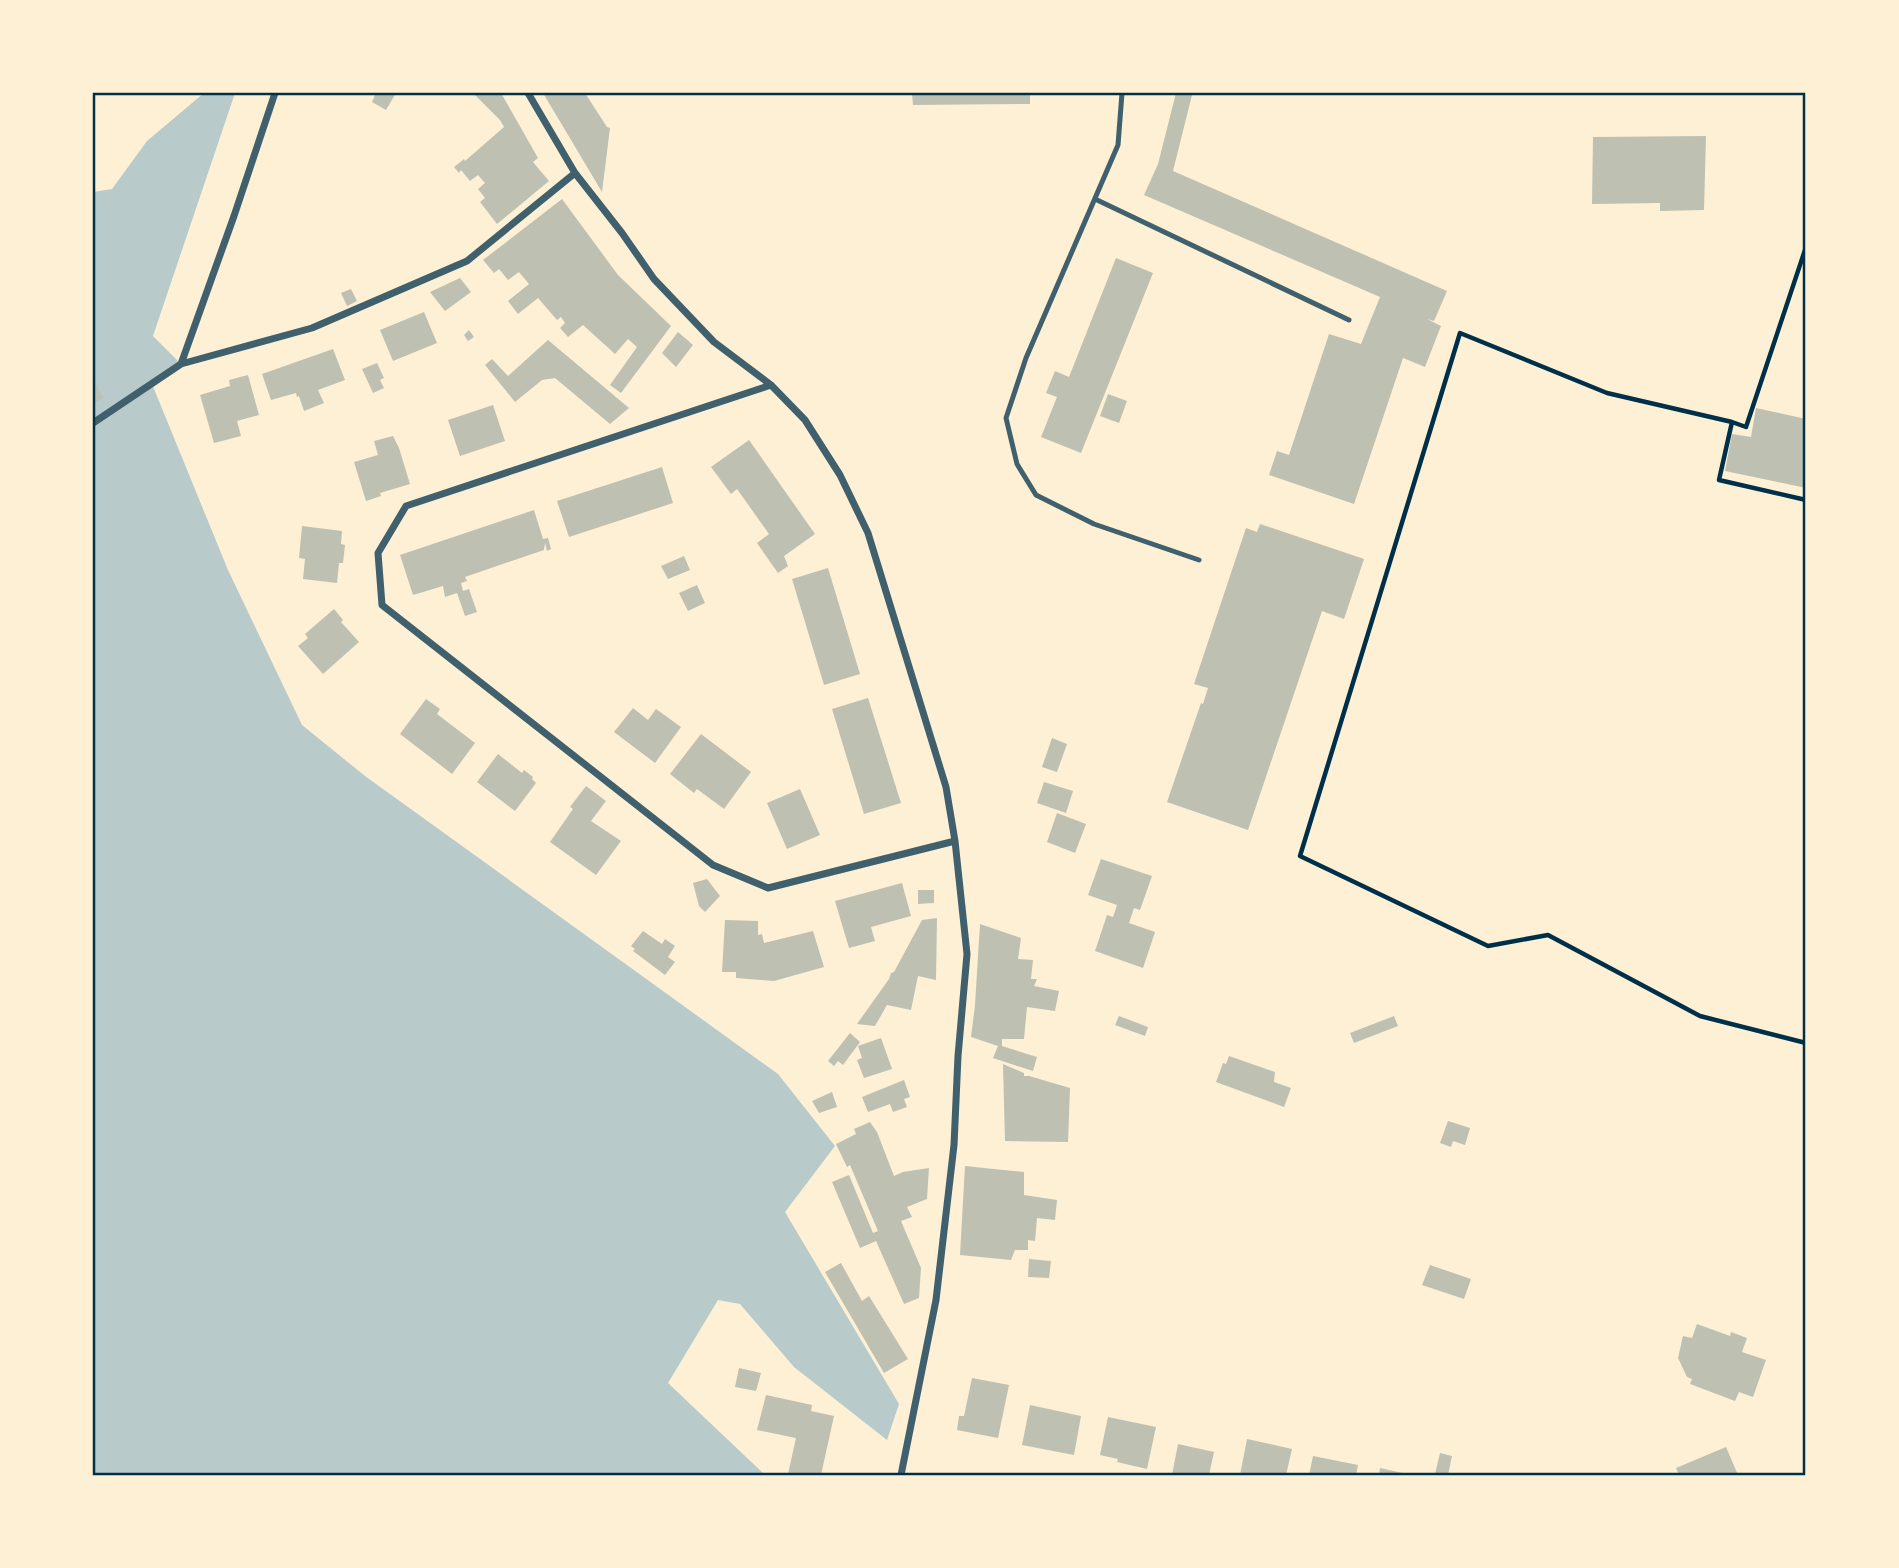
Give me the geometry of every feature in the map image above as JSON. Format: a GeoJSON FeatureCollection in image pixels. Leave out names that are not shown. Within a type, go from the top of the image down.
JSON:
{"type":"FeatureCollection","features":[{"type":"Feature","properties":{"kind":"street"},"geometry":{"type":"LineString","coordinates":[[181,364],[275,93]]}},
{"type":"Feature","properties":{"kind":"street"},"geometry":{"type":"LineString","coordinates":[[528,93],[575,173],[654,279],[714,342],[771,385],[805,420],[840,475],[868,533],[946,787],[955,841],[967,954],[954,1145],[936,1300],[901,1475]]}},
{"type":"Feature","properties":{"kind":"street"},"geometry":{"type":"LineString","coordinates":[[93,423],[181,364],[312,328],[467,261],[575,173]]}},
{"type":"Feature","properties":{"kind":"street"},"geometry":{"type":"LineString","coordinates":[[771,385],[406,506],[378,554],[382,605],[713,865],[768,888],[955,841]]}},
{"type":"Feature","properties":{"kind":"lane"},"geometry":{"type":"LineString","coordinates":[[1122,93],[1118,145],[1026,358],[1006,418],[1017,464],[1036,495],[1094,524],[1199,560]]}},
{"type":"Feature","properties":{"kind":"lane"},"geometry":{"type":"LineString","coordinates":[[1096,199],[1349,320]]}},
{"type":"Feature","properties":{"kind":"path"},"geometry":{"type":"LineString","coordinates":[[1806,247],[1746,427],[1607,393],[1460,333],[1300,856],[1488,946],[1548,935],[1700,1016],[1806,1043]]}},
{"type":"Feature","properties":{"kind":"path"},"geometry":{"type":"LineString","coordinates":[[1732,422],[1719,480],[1806,500]]}},
{"type":"Feature","properties":{"kind":"shaded area"},"geometry":{"type":"Polygon","coordinates":[[[204,93],[235,93],[153,336],[181,364],[152,384],[228,570],[302,725],[365,776],[778,1074],[835,1146],[785,1212],[899,1404],[887,1440],[794,1367],[740,1304],[718,1300],[668,1383],[765,1475],[93,1475],[93,192],[112,189],[147,141],[204,93]]]}},
{"type":"Feature","properties":{"kind":"building"},"geometry":{"type":"Polygon","coordinates":[[[376,93],[396,93],[386,110],[372,102],[376,93]]]}},
{"type":"Feature","properties":{"kind":"building"},"geometry":{"type":"Polygon","coordinates":[[[473,93],[501,93],[538,158],[533,162],[549,181],[497,224],[480,202],[485,198],[478,189],[485,183],[478,175],[470,181],[461,170],[459,173],[454,167],[464,159],[465,161],[504,127],[473,93]]]}},
{"type":"Feature","properties":{"kind":"building"},"geometry":{"type":"Polygon","coordinates":[[[543,93],[585,93],[610,128],[602,192],[543,93]]]}},
{"type":"Feature","properties":{"kind":"building"},"geometry":{"type":"Polygon","coordinates":[[[912,93],[1030,93],[1030,104],[913,105],[912,93]]]}},
{"type":"Feature","properties":{"kind":"building"},"geometry":{"type":"Polygon","coordinates":[[[1176,93],[1192,95],[1173,171],[1447,291],[1434,321],[1427,319],[1441,326],[1425,367],[1403,358],[1354,504],[1269,475],[1277,451],[1289,455],[1329,334],[1361,344],[1380,297],[1144,195],[1158,164],[1176,93]]]}},
{"type":"Feature","properties":{"kind":"building"},"geometry":{"type":"Polygon","coordinates":[[[1706,136],[1704,210],[1660,211],[1660,203],[1592,204],[1593,137],[1706,136]]]}},
{"type":"Feature","properties":{"kind":"building"},"geometry":{"type":"Polygon","coordinates":[[[562,199],[618,275],[671,326],[621,393],[610,385],[637,347],[628,339],[615,354],[583,325],[568,337],[560,328],[565,323],[561,317],[557,320],[538,298],[518,314],[508,301],[529,284],[519,272],[508,280],[499,269],[494,273],[483,260],[562,199]]]}},
{"type":"Feature","properties":{"kind":"building"},"geometry":{"type":"Polygon","coordinates":[[[1116,258],[1153,273],[1081,453],[1041,437],[1057,397],[1046,393],[1055,371],[1069,377],[1116,258]]]}},
{"type":"Feature","properties":{"kind":"building"},"geometry":{"type":"Polygon","coordinates":[[[460,278],[471,292],[445,311],[430,292],[460,278]]]}},
{"type":"Feature","properties":{"kind":"building"},"geometry":{"type":"Polygon","coordinates":[[[351,289],[357,301],[347,306],[341,293],[351,289]]]}},
{"type":"Feature","properties":{"kind":"building"},"geometry":{"type":"Polygon","coordinates":[[[424,312],[437,343],[393,361],[380,330],[424,312]]]}},
{"type":"Feature","properties":{"kind":"building"},"geometry":{"type":"Polygon","coordinates":[[[469,330],[474,337],[468,341],[464,335],[469,330]]]}},
{"type":"Feature","properties":{"kind":"building"},"geometry":{"type":"Polygon","coordinates":[[[678,332],[693,345],[676,367],[662,353],[678,332]]]}},
{"type":"Feature","properties":{"kind":"building"},"geometry":{"type":"Polygon","coordinates":[[[548,340],[629,408],[610,424],[555,378],[542,380],[515,402],[485,365],[492,359],[508,376],[548,340]]]}},
{"type":"Feature","properties":{"kind":"building"},"geometry":{"type":"Polygon","coordinates":[[[333,349],[345,380],[318,390],[324,403],[304,411],[296,393],[271,400],[262,374],[333,349]]]}},
{"type":"Feature","properties":{"kind":"building"},"geometry":{"type":"Polygon","coordinates":[[[377,363],[384,378],[380,380],[384,388],[373,393],[362,369],[377,363]]]}},
{"type":"Feature","properties":{"kind":"building"},"geometry":{"type":"Polygon","coordinates":[[[248,375],[259,415],[237,421],[241,436],[214,443],[200,395],[230,386],[229,380],[248,375]]]}},
{"type":"Feature","properties":{"kind":"building"},"geometry":{"type":"Polygon","coordinates":[[[93,379],[103,398],[93,404],[93,379]]]}},
{"type":"Feature","properties":{"kind":"building"},"geometry":{"type":"Polygon","coordinates":[[[1108,394],[1127,401],[1119,423],[1100,416],[1108,394]]]}},
{"type":"Feature","properties":{"kind":"building"},"geometry":{"type":"Polygon","coordinates":[[[493,405],[505,441],[460,456],[448,420],[493,405]]]}},
{"type":"Feature","properties":{"kind":"building"},"geometry":{"type":"Polygon","coordinates":[[[1756,408],[1806,419],[1806,488],[1725,471],[1732,434],[1751,437],[1756,408]]]}},
{"type":"Feature","properties":{"kind":"building"},"geometry":{"type":"Polygon","coordinates":[[[393,436],[410,484],[380,493],[381,496],[366,501],[354,462],[378,455],[374,441],[393,436]]]}},
{"type":"Feature","properties":{"kind":"building"},"geometry":{"type":"Polygon","coordinates":[[[749,440],[815,534],[784,556],[788,566],[778,573],[757,543],[769,534],[737,489],[731,494],[711,467],[749,440]]]}},
{"type":"Feature","properties":{"kind":"building"},"geometry":{"type":"Polygon","coordinates":[[[662,467],[673,503],[569,537],[557,501],[662,467]]]}},
{"type":"Feature","properties":{"kind":"building"},"geometry":{"type":"Polygon","coordinates":[[[534,510],[543,539],[548,538],[551,549],[547,551],[545,543],[544,550],[465,577],[467,581],[461,583],[463,591],[469,589],[477,612],[465,616],[457,593],[445,597],[443,586],[413,595],[400,555],[534,510]]]}},
{"type":"Feature","properties":{"kind":"building"},"geometry":{"type":"Polygon","coordinates":[[[1260,524],[1364,559],[1344,619],[1322,611],[1248,830],[1167,802],[1208,688],[1194,684],[1246,528],[1257,532],[1260,524]]]}},
{"type":"Feature","properties":{"kind":"building"},"geometry":{"type":"Polygon","coordinates":[[[302,526],[342,531],[341,544],[345,545],[343,563],[339,563],[337,583],[303,579],[305,559],[299,558],[302,526]]]}},
{"type":"Feature","properties":{"kind":"building"},"geometry":{"type":"Polygon","coordinates":[[[684,556],[690,570],[668,579],[661,566],[684,556]]]}},
{"type":"Feature","properties":{"kind":"building"},"geometry":{"type":"Polygon","coordinates":[[[828,568],[860,674],[824,685],[792,579],[828,568]]]}},
{"type":"Feature","properties":{"kind":"building"},"geometry":{"type":"Polygon","coordinates":[[[697,585],[705,603],[688,611],[679,593],[697,585]]]}},
{"type":"Feature","properties":{"kind":"building"},"geometry":{"type":"Polygon","coordinates":[[[334,609],[343,620],[341,622],[359,642],[323,674],[298,646],[308,638],[305,634],[334,609]]]}},
{"type":"Feature","properties":{"kind":"building"},"geometry":{"type":"Polygon","coordinates":[[[868,698],[901,803],[864,814],[832,709],[868,698]]]}},
{"type":"Feature","properties":{"kind":"building"},"geometry":{"type":"Polygon","coordinates":[[[426,699],[440,709],[437,714],[475,743],[452,774],[400,734],[426,699]]]}},
{"type":"Feature","properties":{"kind":"building"},"geometry":{"type":"Polygon","coordinates":[[[633,708],[648,720],[656,709],[681,727],[655,763],[614,732],[633,708]]]}},
{"type":"Feature","properties":{"kind":"building"},"geometry":{"type":"Polygon","coordinates":[[[701,734],[751,772],[724,809],[697,789],[694,793],[670,774],[701,734]]]}},
{"type":"Feature","properties":{"kind":"building"},"geometry":{"type":"Polygon","coordinates":[[[1052,738],[1067,744],[1057,772],[1042,767],[1052,738]]]}},
{"type":"Feature","properties":{"kind":"building"},"geometry":{"type":"Polygon","coordinates":[[[498,754],[522,773],[524,770],[536,783],[515,811],[477,782],[498,754]]]}},
{"type":"Feature","properties":{"kind":"building"},"geometry":{"type":"Polygon","coordinates":[[[1044,782],[1073,791],[1066,813],[1037,803],[1044,782]]]}},
{"type":"Feature","properties":{"kind":"building"},"geometry":{"type":"Polygon","coordinates":[[[586,786],[606,801],[591,821],[621,841],[596,875],[550,842],[573,809],[570,807],[586,786]]]}},
{"type":"Feature","properties":{"kind":"building"},"geometry":{"type":"Polygon","coordinates":[[[800,789],[820,835],[787,849],[767,803],[800,789]]]}},
{"type":"Feature","properties":{"kind":"building"},"geometry":{"type":"Polygon","coordinates":[[[1057,813],[1086,824],[1075,853],[1047,842],[1057,813]]]}},
{"type":"Feature","properties":{"kind":"building"},"geometry":{"type":"Polygon","coordinates":[[[1101,859],[1152,876],[1140,910],[1134,908],[1129,923],[1155,932],[1143,968],[1095,951],[1107,915],[1113,917],[1117,905],[1088,895],[1101,859]]]}},
{"type":"Feature","properties":{"kind":"building"},"geometry":{"type":"Polygon","coordinates":[[[707,879],[720,896],[705,912],[699,906],[693,883],[707,879]]]}},
{"type":"Feature","properties":{"kind":"building"},"geometry":{"type":"Polygon","coordinates":[[[902,883],[911,916],[871,927],[875,941],[849,948],[835,901],[902,883]]]}},
{"type":"Feature","properties":{"kind":"building"},"geometry":{"type":"Polygon","coordinates":[[[918,890],[934,890],[934,903],[918,904],[918,890]]]}},
{"type":"Feature","properties":{"kind":"building"},"geometry":{"type":"Polygon","coordinates":[[[937,918],[936,980],[918,976],[911,1010],[887,1005],[875,1026],[857,1024],[894,972],[922,920],[937,918]]]}},
{"type":"Feature","properties":{"kind":"building"},"geometry":{"type":"Polygon","coordinates":[[[725,920],[758,921],[758,935],[762,934],[764,943],[813,931],[824,967],[774,981],[736,978],[736,972],[722,972],[725,920]]]}},
{"type":"Feature","properties":{"kind":"building"},"geometry":{"type":"Polygon","coordinates":[[[980,924],[1021,938],[1018,959],[1033,960],[1031,979],[1037,979],[1034,986],[1059,991],[1055,1011],[1027,1007],[1024,1039],[1002,1039],[1002,1046],[1037,1057],[1033,1071],[993,1058],[998,1046],[971,1037],[980,924]]]}},
{"type":"Feature","properties":{"kind":"building"},"geometry":{"type":"Polygon","coordinates":[[[643,931],[662,944],[665,939],[675,946],[668,957],[675,962],[665,975],[633,951],[635,949],[631,946],[643,931]]]}},
{"type":"Feature","properties":{"kind":"building"},"geometry":{"type":"Polygon","coordinates":[[[1119,1016],[1148,1027],[1145,1036],[1115,1025],[1119,1016]]]}},
{"type":"Feature","properties":{"kind":"building"},"geometry":{"type":"Polygon","coordinates":[[[1394,1016],[1398,1026],[1354,1043],[1350,1033],[1394,1016]]]}},
{"type":"Feature","properties":{"kind":"building"},"geometry":{"type":"Polygon","coordinates":[[[850,1033],[860,1042],[843,1065],[838,1061],[834,1066],[828,1061],[850,1033]]]}},
{"type":"Feature","properties":{"kind":"building"},"geometry":{"type":"Polygon","coordinates":[[[881,1038],[892,1069],[864,1078],[857,1060],[862,1058],[858,1046],[881,1038]]]}},
{"type":"Feature","properties":{"kind":"building"},"geometry":{"type":"Polygon","coordinates":[[[1229,1056],[1275,1072],[1274,1082],[1291,1088],[1284,1107],[1216,1082],[1223,1063],[1226,1064],[1229,1056]]]}},
{"type":"Feature","properties":{"kind":"building"},"geometry":{"type":"Polygon","coordinates":[[[1003,1064],[1024,1073],[1024,1076],[1070,1088],[1068,1142],[1005,1141],[1003,1064]]]}},
{"type":"Feature","properties":{"kind":"building"},"geometry":{"type":"Polygon","coordinates":[[[904,1080],[910,1097],[904,1099],[907,1107],[893,1112],[890,1104],[868,1112],[862,1097],[904,1080]]]}},
{"type":"Feature","properties":{"kind":"building"},"geometry":{"type":"Polygon","coordinates":[[[832,1092],[837,1107],[819,1113],[812,1101],[832,1092]]]}},
{"type":"Feature","properties":{"kind":"building"},"geometry":{"type":"Polygon","coordinates":[[[1448,1121],[1470,1128],[1465,1145],[1453,1141],[1451,1147],[1440,1143],[1448,1121]]]}},
{"type":"Feature","properties":{"kind":"building"},"geometry":{"type":"Polygon","coordinates":[[[870,1122],[877,1132],[894,1176],[929,1168],[927,1199],[907,1207],[912,1217],[901,1221],[921,1268],[919,1298],[904,1304],[876,1241],[860,1248],[832,1182],[849,1175],[873,1233],[878,1231],[850,1165],[847,1167],[836,1144],[856,1134],[854,1129],[870,1122]]]}},
{"type":"Feature","properties":{"kind":"building"},"geometry":{"type":"Polygon","coordinates":[[[965,1166],[1024,1172],[1024,1195],[1057,1200],[1055,1220],[1037,1218],[1035,1241],[1028,1240],[1028,1250],[1015,1250],[1011,1260],[960,1255],[965,1166]]]}},
{"type":"Feature","properties":{"kind":"building"},"geometry":{"type":"Polygon","coordinates":[[[1029,1259],[1051,1261],[1049,1278],[1028,1277],[1029,1259]]]}},
{"type":"Feature","properties":{"kind":"building"},"geometry":{"type":"Polygon","coordinates":[[[841,1263],[862,1301],[869,1296],[908,1359],[884,1373],[825,1272],[841,1263]]]}},
{"type":"Feature","properties":{"kind":"building"},"geometry":{"type":"Polygon","coordinates":[[[1430,1265],[1471,1279],[1464,1299],[1422,1285],[1430,1265]]]}},
{"type":"Feature","properties":{"kind":"building"},"geometry":{"type":"Polygon","coordinates":[[[1697,1324],[1730,1336],[1731,1332],[1747,1338],[1742,1352],[1766,1360],[1753,1397],[1739,1392],[1735,1401],[1690,1384],[1692,1379],[1687,1377],[1678,1358],[1683,1336],[1692,1338],[1697,1324]]]}},
{"type":"Feature","properties":{"kind":"building"},"geometry":{"type":"Polygon","coordinates":[[[739,1368],[761,1373],[756,1391],[735,1387],[739,1368]]]}},
{"type":"Feature","properties":{"kind":"building"},"geometry":{"type":"Polygon","coordinates":[[[972,1378],[1009,1385],[998,1438],[957,1430],[959,1416],[964,1416],[972,1378]]]}},
{"type":"Feature","properties":{"kind":"building"},"geometry":{"type":"Polygon","coordinates":[[[766,1395],[812,1405],[811,1411],[834,1416],[821,1475],[788,1474],[796,1438],[757,1430],[766,1395]]]}},
{"type":"Feature","properties":{"kind":"building"},"geometry":{"type":"Polygon","coordinates":[[[1030,1405],[1081,1416],[1074,1455],[1022,1445],[1030,1405]]]}},
{"type":"Feature","properties":{"kind":"building"},"geometry":{"type":"Polygon","coordinates":[[[1108,1417],[1156,1427],[1147,1469],[1100,1455],[1108,1417]]]}},
{"type":"Feature","properties":{"kind":"building"},"geometry":{"type":"Polygon","coordinates":[[[1247,1439],[1292,1449],[1286,1475],[1240,1475],[1247,1439]]]}},
{"type":"Feature","properties":{"kind":"building"},"geometry":{"type":"Polygon","coordinates":[[[1178,1444],[1214,1452],[1209,1475],[1172,1475],[1178,1444]]]}},
{"type":"Feature","properties":{"kind":"building"},"geometry":{"type":"Polygon","coordinates":[[[1726,1447],[1738,1475],[1679,1475],[1676,1468],[1726,1447]]]}},
{"type":"Feature","properties":{"kind":"building"},"geometry":{"type":"Polygon","coordinates":[[[1440,1453],[1452,1456],[1448,1475],[1435,1474],[1440,1453]]]}},
{"type":"Feature","properties":{"kind":"building"},"geometry":{"type":"Polygon","coordinates":[[[1313,1456],[1358,1465],[1356,1475],[1309,1475],[1313,1456]]]}},
{"type":"Feature","properties":{"kind":"building"},"geometry":{"type":"Polygon","coordinates":[[[1380,1468],[1407,1474],[1407,1475],[1379,1475],[1380,1468]]]}}]}
